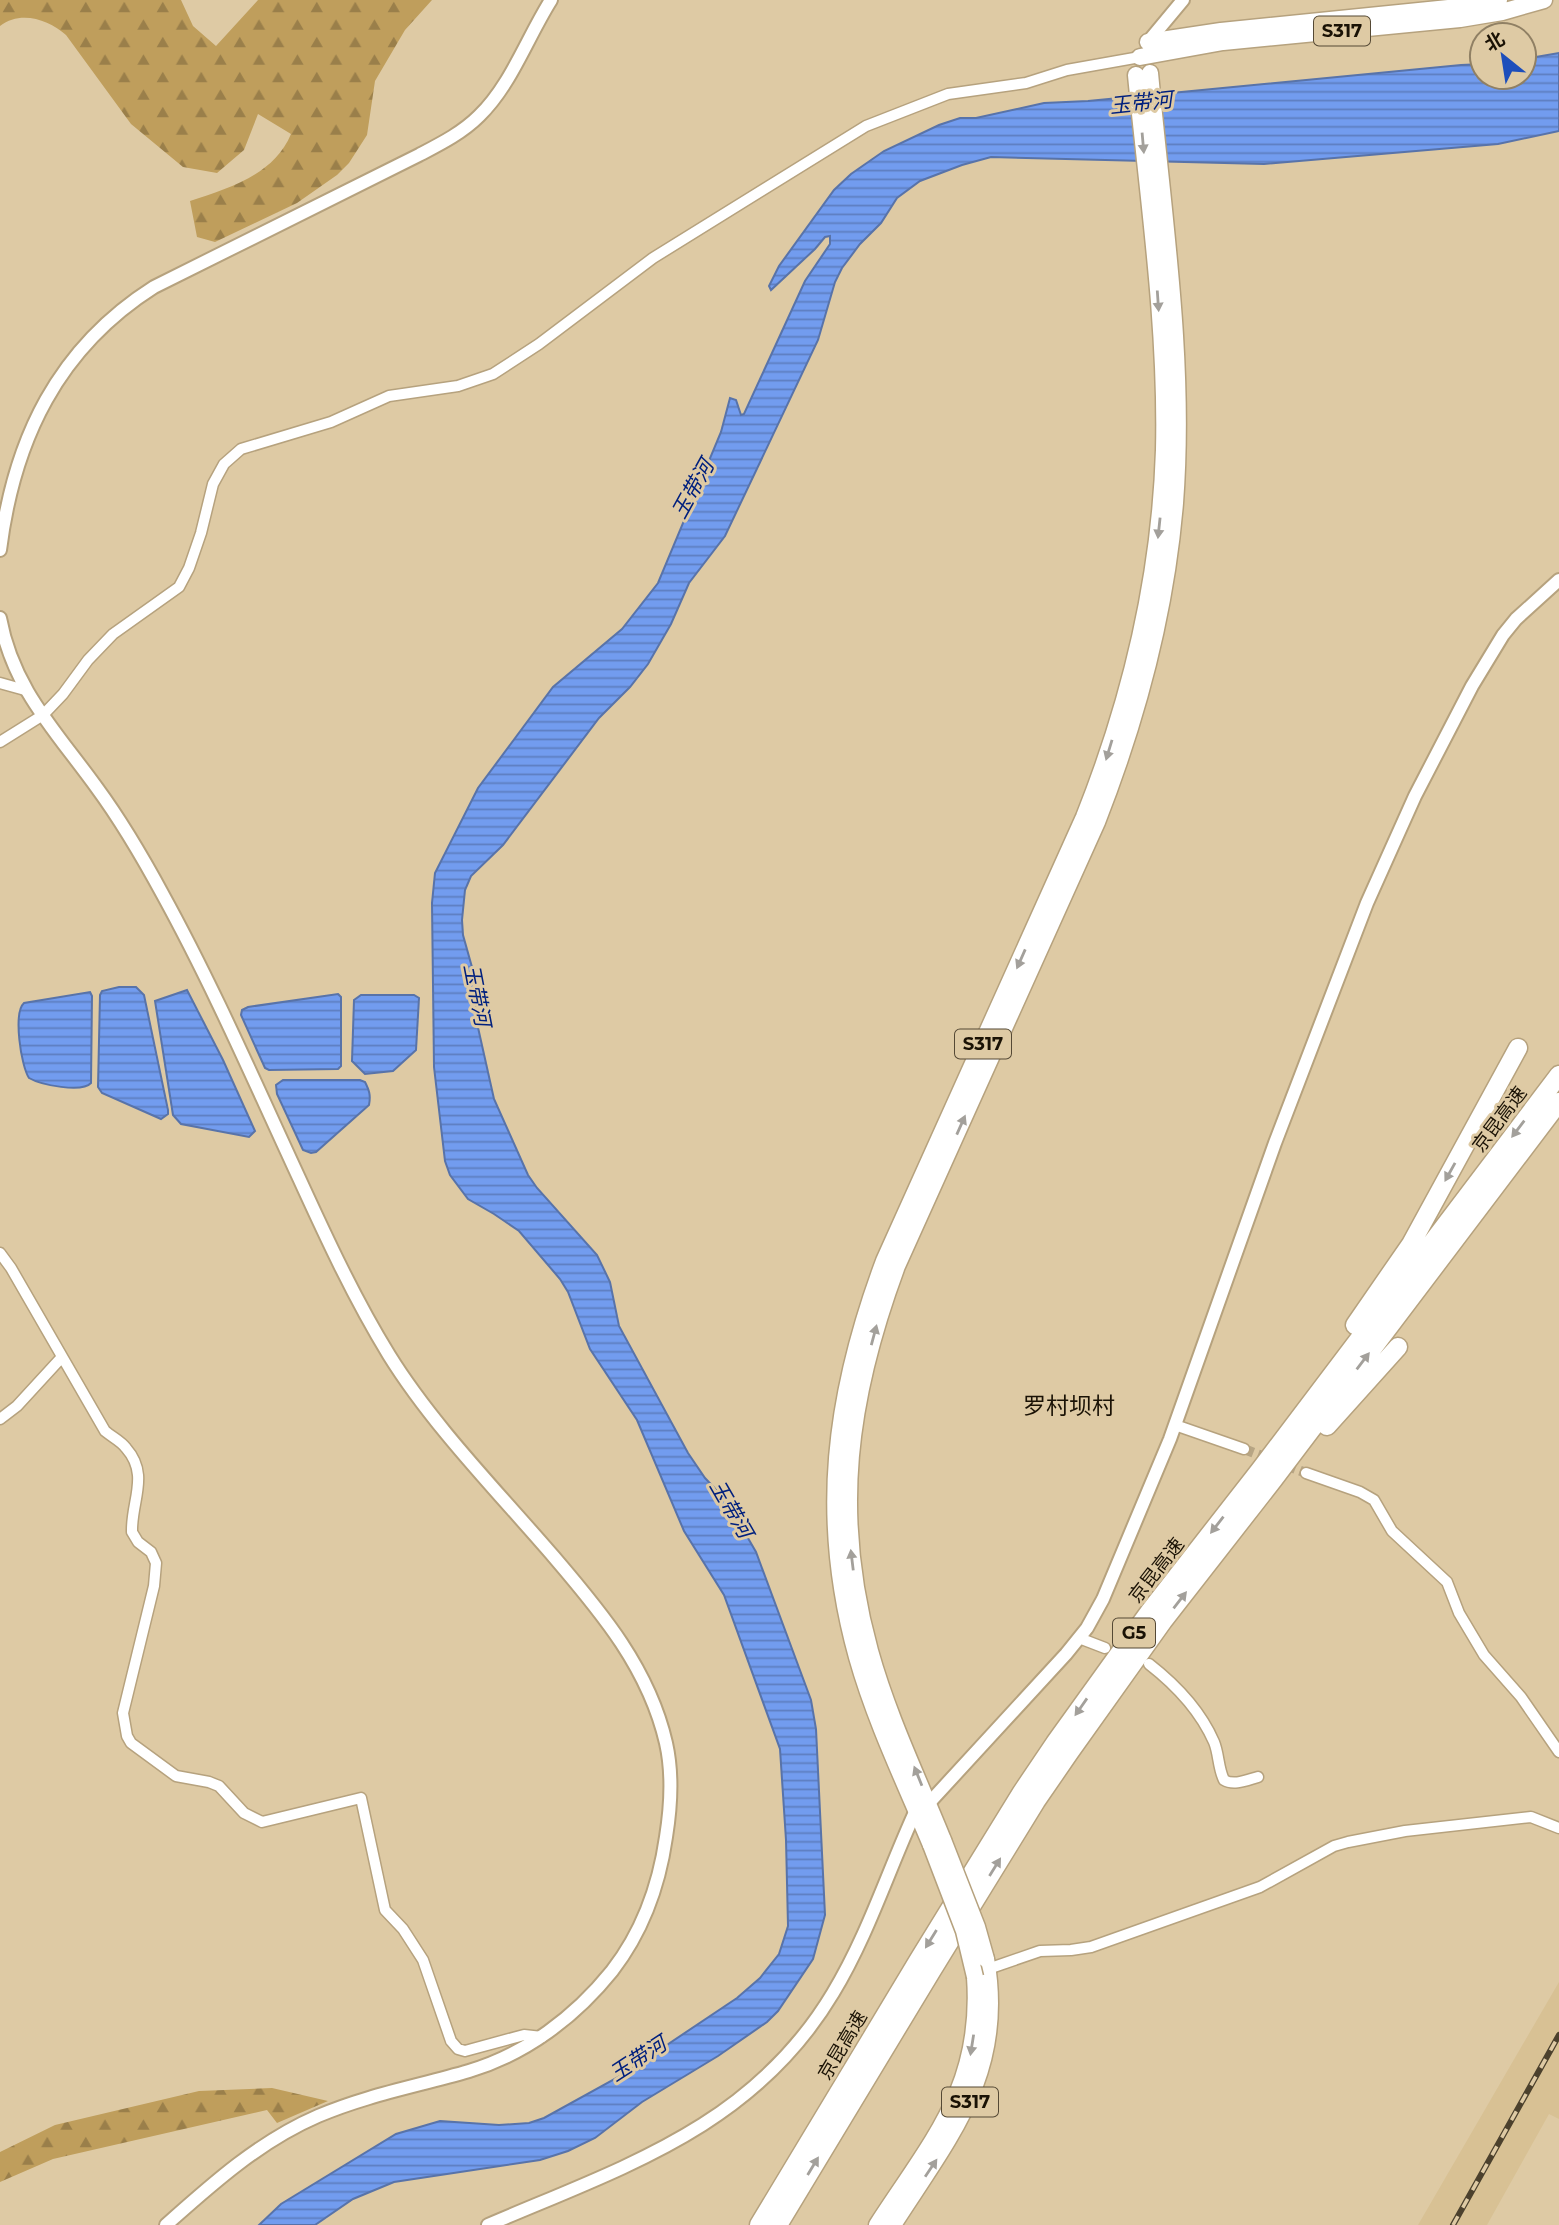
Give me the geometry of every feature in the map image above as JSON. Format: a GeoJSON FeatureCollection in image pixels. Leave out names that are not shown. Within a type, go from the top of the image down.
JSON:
{"type":"FeatureCollection","features":[{"type":"Feature","properties":{"kind":"highway"},"geometry":{"type":"LineString","coordinates":[[1243,1491],[1411,1244],[1518,1048]]}},
{"type":"Feature","properties":{"kind":"highway","name":"京昆高速"},"geometry":{"type":"LineString","coordinates":[[759,2225],[1022,1792],[1143,1620],[1559,1074]]}},
{"type":"Feature","properties":{"kind":"highway","name":"京昆高速"},"geometry":{"type":"LineString","coordinates":[[778,2225],[1036,1801],[1150,1639],[1559,1102]]}},
{"type":"Feature","properties":{"kind":"highway"},"geometry":{"type":"LineString","coordinates":[[1210,1561],[1398,1347]]}},
{"type":"Feature","properties":{"kind":"main road","name":"S317"},"geometry":{"type":"LineString","coordinates":[[1148,41],[1458,7],[1499,0]]}},
{"type":"Feature","properties":{"kind":"main road","name":"S317"},"geometry":{"type":"LineString","coordinates":[[1140,57],[1223,42],[1460,19],[1502,12],[1544,0]]}},
{"type":"Feature","properties":{"kind":"main road","name":"S317"},"geometry":{"type":"LineString","coordinates":[[894,2225],[942,2152],[970,2102],[979,2079],[990,2015],[969,1906],[923,1807],[878,1676],[860,1612],[849,1520],[848,1488],[853,1424],[876,1325],[897,1266],[1097,822],[1119,763],[1140,693],[1163,600],[1175,501],[1175,364],[1158,231],[1143,74]]}},
{"type":"Feature","properties":{"kind":"main road","name":"S317"},"geometry":{"type":"LineString","coordinates":[[877,2225],[930,2145],[957,2096],[969,2065],[983,1969]]}},
{"type":"Feature","properties":{"kind":"street"},"geometry":{"type":"LineString","coordinates":[[0,550],[7,509],[29,436],[55,383],[89,338],[124,307],[154,287],[419,155],[461,131],[492,101],[551,0]]}},
{"type":"Feature","properties":{"kind":"street"},"geometry":{"type":"LineString","coordinates":[[1148,41],[1183,0]]}},
{"type":"Feature","properties":{"kind":"street"},"geometry":{"type":"LineString","coordinates":[[0,742],[43,715],[113,634],[179,587],[201,533],[214,484],[225,464],[241,449],[331,422],[389,396],[458,386],[493,374],[539,344],[653,257],[866,126],[948,94],[1026,83],[1068,69],[1140,57]]}},
{"type":"Feature","properties":{"kind":"street"},"geometry":{"type":"LineString","coordinates":[[488,2225],[634,2163],[700,2127],[754,2088],[802,2039],[833,1993],[868,1923],[891,1866],[923,1807],[1014,1713],[1079,1639],[1103,1599],[1175,1424],[1276,1143],[1367,903],[1415,796],[1472,686],[1503,635],[1516,619],[1559,580]]}},
{"type":"Feature","properties":{"kind":"street"},"geometry":{"type":"LineString","coordinates":[[0,618],[12,664],[25,690],[114,811],[164,898],[257,1087],[333,1251],[388,1354],[432,1414],[607,1621],[636,1666],[657,1715],[669,1764],[670,1794],[665,1843],[653,1897],[631,1943],[589,1997],[542,2037],[504,2057],[471,2070],[355,2102],[285,2132],[245,2158],[166,2225]]}},
{"type":"Feature","properties":{"kind":"street"},"geometry":{"type":"LineString","coordinates":[[0,683],[25,690]]}},
{"type":"Feature","properties":{"kind":"street"},"geometry":{"type":"LineString","coordinates":[[0,1253],[105,1431],[124,1445],[136,1462],[140,1486],[132,1532],[138,1542],[151,1552],[156,1563],[123,1713],[131,1744],[176,1776],[219,1786],[244,1813],[262,1822],[360,1798],[385,1910],[403,1929],[423,1960],[451,2041],[458,2049],[465,2051],[524,2035],[542,2037]]}},
{"type":"Feature","properties":{"kind":"street"},"geometry":{"type":"LineString","coordinates":[[0,1419],[16,1406],[62,1357]]}},
{"type":"Feature","properties":{"kind":"street"},"geometry":{"type":"LineString","coordinates":[[1175,1424],[1244,1449]]}},
{"type":"Feature","properties":{"kind":"street"},"geometry":{"type":"LineString","coordinates":[[1306,1473],[1360,1492],[1374,1500],[1392,1531],[1447,1583],[1454,1593],[1459,1613],[1484,1655],[1521,1696],[1559,1752]]}},
{"type":"Feature","properties":{"kind":"street"},"geometry":{"type":"LineString","coordinates":[[1079,1639],[1105,1648]]}},
{"type":"Feature","properties":{"kind":"street"},"geometry":{"type":"LineString","coordinates":[[1149,1664],[1172,1682],[1195,1709],[1213,1740],[1224,1780],[1231,1783],[1258,1777]]}},
{"type":"Feature","properties":{"kind":"street"},"geometry":{"type":"LineString","coordinates":[[983,1969],[1040,1951],[1091,1947],[1271,1883],[1334,1846],[1348,1842],[1405,1831],[1531,1817],[1559,1828]]}},
{"type":"Feature","properties":{"kind":"shaded area"},"geometry":{"type":"Polygon","coordinates":[[[1559,1982],[1559,2119],[1549,2114],[1487,2225],[1418,2225],[1559,1982]]]}},
{"type":"Feature","properties":{"kind":"green space"},"geometry":{"type":"Polygon","coordinates":[[[0,0],[181,0],[193,26],[216,46],[258,0],[432,0],[405,30],[375,81],[367,135],[349,163],[337,175],[297,203],[215,242],[197,237],[190,201],[235,185],[262,170],[274,160],[291,134],[258,114],[244,150],[217,173],[183,167],[131,124],[66,35],[43,21],[34,19],[17,19],[0,26],[0,0]]]}},
{"type":"Feature","properties":{"kind":"green space"},"geometry":{"type":"Polygon","coordinates":[[[272,2088],[328,2101],[277,2123],[267,2110],[53,2159],[0,2182],[0,2152],[55,2125],[199,2091],[272,2088]]]}},
{"type":"Feature","properties":{"kind":"water","name":"玉带河"},"geometry":{"type":"Polygon","coordinates":[[[1559,53],[1559,131],[1498,144],[1264,164],[991,157],[920,181],[897,198],[881,223],[860,244],[842,268],[835,282],[818,340],[725,536],[689,583],[671,624],[648,664],[630,687],[599,718],[503,845],[471,876],[465,890],[463,935],[475,978],[477,1023],[494,1099],[528,1175],[597,1255],[610,1282],[619,1326],[688,1453],[705,1478],[726,1500],[756,1552],[811,1700],[816,1729],[825,1915],[813,1959],[778,2011],[767,2022],[718,2056],[642,2102],[595,2138],[540,2160],[394,2182],[353,2199],[315,2225],[259,2225],[281,2204],[396,2134],[440,2121],[499,2125],[529,2123],[544,2118],[622,2075],[737,1998],[760,1978],[779,1954],[788,1926],[780,1749],[724,1595],[684,1531],[637,1420],[590,1349],[568,1292],[560,1279],[519,1231],[468,1199],[450,1175],[445,1161],[434,1067],[432,903],[435,873],[478,788],[553,687],[622,629],[658,583],[721,432],[730,398],[736,400],[741,415],[744,414],[805,281],[830,244],[830,236],[825,237],[771,290],[769,286],[779,266],[834,190],[851,174],[884,151],[960,118],[976,118],[1044,103],[1468,65],[1468,91],[1538,91],[1538,57],[1559,53]]]}},
{"type":"Feature","properties":{"kind":"water"},"geometry":{"type":"Polygon","coordinates":[[[136,987],[144,995],[168,1110],[168,1114],[161,1119],[102,1093],[98,1087],[100,995],[102,991],[136,987]]]}},
{"type":"Feature","properties":{"kind":"water"},"geometry":{"type":"Polygon","coordinates":[[[187,990],[255,1131],[249,1137],[181,1124],[173,1115],[155,1001],[187,990]]]}},
{"type":"Feature","properties":{"kind":"water"},"geometry":{"type":"Polygon","coordinates":[[[90,992],[91,1083],[71,1088],[29,1078],[19,1040],[19,1017],[24,1003],[90,992]]]}},
{"type":"Feature","properties":{"kind":"water"},"geometry":{"type":"Polygon","coordinates":[[[338,994],[341,997],[341,1066],[338,1069],[265,1068],[241,1015],[242,1010],[338,994]]]}},
{"type":"Feature","properties":{"kind":"water"},"geometry":{"type":"Polygon","coordinates":[[[361,995],[414,995],[419,998],[416,1050],[393,1071],[365,1074],[352,1061],[354,1000],[361,995]]]}},
{"type":"Feature","properties":{"kind":"water"},"geometry":{"type":"Polygon","coordinates":[[[283,1080],[360,1080],[365,1082],[369,1090],[369,1105],[316,1152],[311,1153],[303,1150],[277,1094],[276,1085],[283,1080]]]}},
{"type":"Feature","properties":{"kind":"tunnel"},"geometry":{"type":"LineString","coordinates":[[1244,1449],[1306,1473]]}},
{"type":"Feature","properties":{"kind":"railway"},"geometry":{"type":"LineString","coordinates":[[1453,2225],[1559,2035]]}},
{"type":"Feature","properties":{"kind":"district","name":"罗村坝村"},"geometry":{"type":"Point","coordinates":[1069,1406]}}]}
